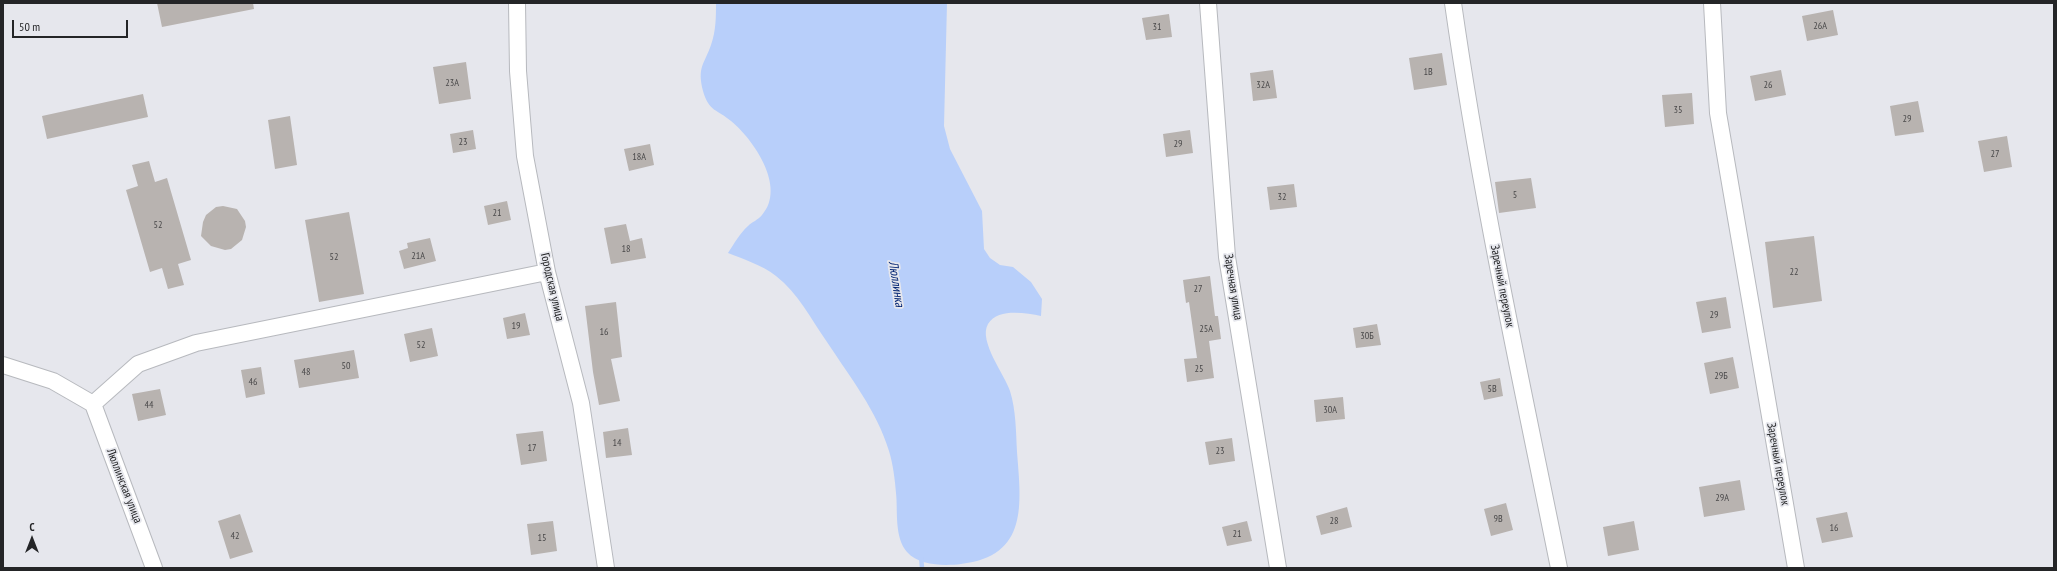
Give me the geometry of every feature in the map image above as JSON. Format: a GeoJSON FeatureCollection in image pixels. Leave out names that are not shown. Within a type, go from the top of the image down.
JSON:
{"type":"FeatureCollection","features":[{"type":"Feature","properties":{"kind":"street","name":"Заречная улица"},"geometry":{"type":"LineString","coordinates":[[1208,3],[1227,256],[1278,568]]}},
{"type":"Feature","properties":{"kind":"street","name":"Заречный переулок"},"geometry":{"type":"LineString","coordinates":[[1453,3],[1493,243],[1559,568]]}},
{"type":"Feature","properties":{"kind":"street","name":"Заречный переулок"},"geometry":{"type":"LineString","coordinates":[[1712,3],[1718,113],[1796,568]]}},
{"type":"Feature","properties":{"kind":"street","name":"Городская улица"},"geometry":{"type":"LineString","coordinates":[[518,4],[518,71],[525,156],[547,272],[581,402],[606,568]]}},
{"type":"Feature","properties":{"kind":"street"},"geometry":{"type":"LineString","coordinates":[[3,365],[53,380],[93,404],[138,364],[196,343],[547,272]]}},
{"type":"Feature","properties":{"kind":"street","name":"Люллинская улица"},"geometry":{"type":"LineString","coordinates":[[93,404],[154,568]]}},
{"type":"Feature","properties":{"kind":"water"},"geometry":{"type":"Polygon","coordinates":[[[716,3],[947,3],[944,126],[950,149],[982,211],[984,249],[990,258],[1000,265],[1013,267],[1031,282],[1042,299],[1041,316],[1020,313],[1005,314],[992,319],[988,324],[986,331],[989,348],[1007,384],[1012,398],[1020,490],[1016,524],[1010,539],[999,550],[983,559],[961,564],[940,565],[918,560],[907,552],[900,539],[898,531],[897,500],[893,467],[889,451],[884,436],[870,408],[804,307],[791,290],[776,276],[765,269],[728,253],[745,229],[762,215],[769,204],[771,191],[769,178],[764,164],[749,139],[731,121],[711,107],[705,98],[701,83],[701,71],[714,34],[716,3]]]}},
{"type":"Feature","properties":{"kind":"building"},"geometry":{"type":"Polygon","coordinates":[[[157,3],[253,3],[254,9],[162,27],[157,3]]]}},
{"type":"Feature","properties":{"kind":"building"},"geometry":{"type":"Polygon","coordinates":[[[1833,10],[1838,35],[1807,41],[1802,16],[1833,10]]]}},
{"type":"Feature","properties":{"kind":"building"},"geometry":{"type":"Polygon","coordinates":[[[1169,14],[1172,37],[1146,40],[1142,18],[1169,14]]]}},
{"type":"Feature","properties":{"kind":"building"},"geometry":{"type":"Polygon","coordinates":[[[1442,53],[1447,85],[1414,90],[1409,58],[1442,53]]]}},
{"type":"Feature","properties":{"kind":"building"},"geometry":{"type":"Polygon","coordinates":[[[466,62],[471,99],[439,104],[433,67],[466,62]]]}},
{"type":"Feature","properties":{"kind":"building"},"geometry":{"type":"Polygon","coordinates":[[[1273,70],[1277,98],[1253,101],[1250,73],[1273,70]]]}},
{"type":"Feature","properties":{"kind":"building"},"geometry":{"type":"Polygon","coordinates":[[[1781,70],[1786,95],[1755,101],[1750,76],[1781,70]]]}},
{"type":"Feature","properties":{"kind":"building"},"geometry":{"type":"Polygon","coordinates":[[[1692,93],[1694,124],[1665,127],[1662,95],[1692,93]]]}},
{"type":"Feature","properties":{"kind":"building"},"geometry":{"type":"Polygon","coordinates":[[[143,94],[148,117],[47,139],[42,116],[143,94]]]}},
{"type":"Feature","properties":{"kind":"building"},"geometry":{"type":"Polygon","coordinates":[[[1918,101],[1924,132],[1895,136],[1890,106],[1918,101]]]}},
{"type":"Feature","properties":{"kind":"building"},"geometry":{"type":"Polygon","coordinates":[[[290,116],[297,165],[275,169],[268,120],[290,116]]]}},
{"type":"Feature","properties":{"kind":"building"},"geometry":{"type":"Polygon","coordinates":[[[473,130],[476,149],[453,153],[450,134],[473,130]]]}},
{"type":"Feature","properties":{"kind":"building"},"geometry":{"type":"Polygon","coordinates":[[[1190,130],[1193,153],[1166,157],[1163,134],[1190,130]]]}},
{"type":"Feature","properties":{"kind":"building"},"geometry":{"type":"Polygon","coordinates":[[[2007,136],[2012,167],[1984,172],[1978,141],[2007,136]]]}},
{"type":"Feature","properties":{"kind":"building"},"geometry":{"type":"Polygon","coordinates":[[[650,144],[654,165],[629,171],[624,149],[650,144]]]}},
{"type":"Feature","properties":{"kind":"building"},"geometry":{"type":"Polygon","coordinates":[[[149,161],[155,182],[167,178],[191,260],[178,264],[184,285],[168,289],[162,268],[150,272],[126,190],[138,186],[132,165],[149,161]]]}},
{"type":"Feature","properties":{"kind":"building"},"geometry":{"type":"Polygon","coordinates":[[[1531,178],[1536,208],[1499,213],[1495,182],[1531,178]]]}},
{"type":"Feature","properties":{"kind":"building"},"geometry":{"type":"Polygon","coordinates":[[[1294,184],[1297,207],[1270,210],[1267,187],[1294,184]]]}},
{"type":"Feature","properties":{"kind":"building"},"geometry":{"type":"Polygon","coordinates":[[[507,201],[511,220],[488,225],[484,206],[507,201]]]}},
{"type":"Feature","properties":{"kind":"building"},"geometry":{"type":"Polygon","coordinates":[[[223,206],[237,209],[245,221],[246,227],[242,240],[231,249],[225,250],[211,246],[201,236],[203,222],[206,215],[216,207],[223,206]]]}},
{"type":"Feature","properties":{"kind":"building"},"geometry":{"type":"Polygon","coordinates":[[[349,212],[364,294],[319,302],[305,220],[349,212]]]}},
{"type":"Feature","properties":{"kind":"building"},"geometry":{"type":"Polygon","coordinates":[[[626,224],[630,241],[642,238],[646,258],[611,264],[604,228],[626,224]]]}},
{"type":"Feature","properties":{"kind":"building"},"geometry":{"type":"Polygon","coordinates":[[[1814,236],[1822,301],[1773,308],[1765,242],[1814,236]]]}},
{"type":"Feature","properties":{"kind":"building"},"geometry":{"type":"Polygon","coordinates":[[[430,238],[436,261],[404,269],[399,251],[408,248],[407,243],[430,238]]]}},
{"type":"Feature","properties":{"kind":"building"},"geometry":{"type":"Polygon","coordinates":[[[1210,276],[1215,316],[1218,316],[1221,339],[1209,341],[1214,378],[1187,382],[1184,359],[1197,358],[1189,302],[1186,303],[1183,280],[1210,276]]]}},
{"type":"Feature","properties":{"kind":"building"},"geometry":{"type":"Polygon","coordinates":[[[1726,297],[1731,328],[1702,333],[1696,302],[1726,297]]]}},
{"type":"Feature","properties":{"kind":"building"},"geometry":{"type":"Polygon","coordinates":[[[616,302],[622,357],[611,359],[620,401],[599,405],[593,372],[585,306],[616,302]]]}},
{"type":"Feature","properties":{"kind":"building"},"geometry":{"type":"Polygon","coordinates":[[[525,313],[530,335],[507,339],[503,318],[525,313]]]}},
{"type":"Feature","properties":{"kind":"building"},"geometry":{"type":"Polygon","coordinates":[[[1377,324],[1381,345],[1356,348],[1353,328],[1377,324]]]}},
{"type":"Feature","properties":{"kind":"building"},"geometry":{"type":"Polygon","coordinates":[[[432,328],[438,356],[410,362],[404,334],[432,328]]]}},
{"type":"Feature","properties":{"kind":"building"},"geometry":{"type":"Polygon","coordinates":[[[354,350],[359,378],[299,388],[294,360],[354,350]]]}},
{"type":"Feature","properties":{"kind":"building"},"geometry":{"type":"Polygon","coordinates":[[[1733,357],[1739,388],[1710,394],[1704,363],[1733,357]]]}},
{"type":"Feature","properties":{"kind":"building"},"geometry":{"type":"Polygon","coordinates":[[[261,367],[265,394],[246,398],[241,370],[261,367]]]}},
{"type":"Feature","properties":{"kind":"building"},"geometry":{"type":"Polygon","coordinates":[[[1500,378],[1503,396],[1484,400],[1480,382],[1500,378]]]}},
{"type":"Feature","properties":{"kind":"building"},"geometry":{"type":"Polygon","coordinates":[[[160,389],[166,415],[138,421],[132,394],[160,389]]]}},
{"type":"Feature","properties":{"kind":"building"},"geometry":{"type":"Polygon","coordinates":[[[1343,397],[1345,419],[1316,422],[1314,400],[1343,397]]]}},
{"type":"Feature","properties":{"kind":"building"},"geometry":{"type":"Polygon","coordinates":[[[628,428],[632,455],[606,458],[603,432],[628,428]]]}},
{"type":"Feature","properties":{"kind":"building"},"geometry":{"type":"Polygon","coordinates":[[[543,431],[547,461],[521,465],[516,434],[543,431]]]}},
{"type":"Feature","properties":{"kind":"building"},"geometry":{"type":"Polygon","coordinates":[[[1232,438],[1235,461],[1209,465],[1205,442],[1232,438]]]}},
{"type":"Feature","properties":{"kind":"building"},"geometry":{"type":"Polygon","coordinates":[[[1740,480],[1745,510],[1704,517],[1699,487],[1740,480]]]}},
{"type":"Feature","properties":{"kind":"building"},"geometry":{"type":"Polygon","coordinates":[[[1506,503],[1513,530],[1491,536],[1484,509],[1506,503]]]}},
{"type":"Feature","properties":{"kind":"building"},"geometry":{"type":"Polygon","coordinates":[[[1347,507],[1352,527],[1321,535],[1316,516],[1347,507]]]}},
{"type":"Feature","properties":{"kind":"building"},"geometry":{"type":"Polygon","coordinates":[[[1847,512],[1853,537],[1822,543],[1816,518],[1847,512]]]}},
{"type":"Feature","properties":{"kind":"building"},"geometry":{"type":"Polygon","coordinates":[[[240,514],[253,552],[230,559],[218,521],[240,514]]]}},
{"type":"Feature","properties":{"kind":"building"},"geometry":{"type":"Polygon","coordinates":[[[553,521],[557,551],[531,555],[527,524],[553,521]]]}},
{"type":"Feature","properties":{"kind":"building"},"geometry":{"type":"Polygon","coordinates":[[[1247,521],[1252,541],[1227,546],[1222,527],[1247,521]]]}},
{"type":"Feature","properties":{"kind":"building"},"geometry":{"type":"Polygon","coordinates":[[[1634,521],[1639,550],[1608,556],[1603,527],[1634,521]]]}},
{"type":"Feature","properties":{"kind":"waterway","name":"Люллинка"},"geometry":{"type":"LineString","coordinates":[[921,556],[922,568]]}}]}
